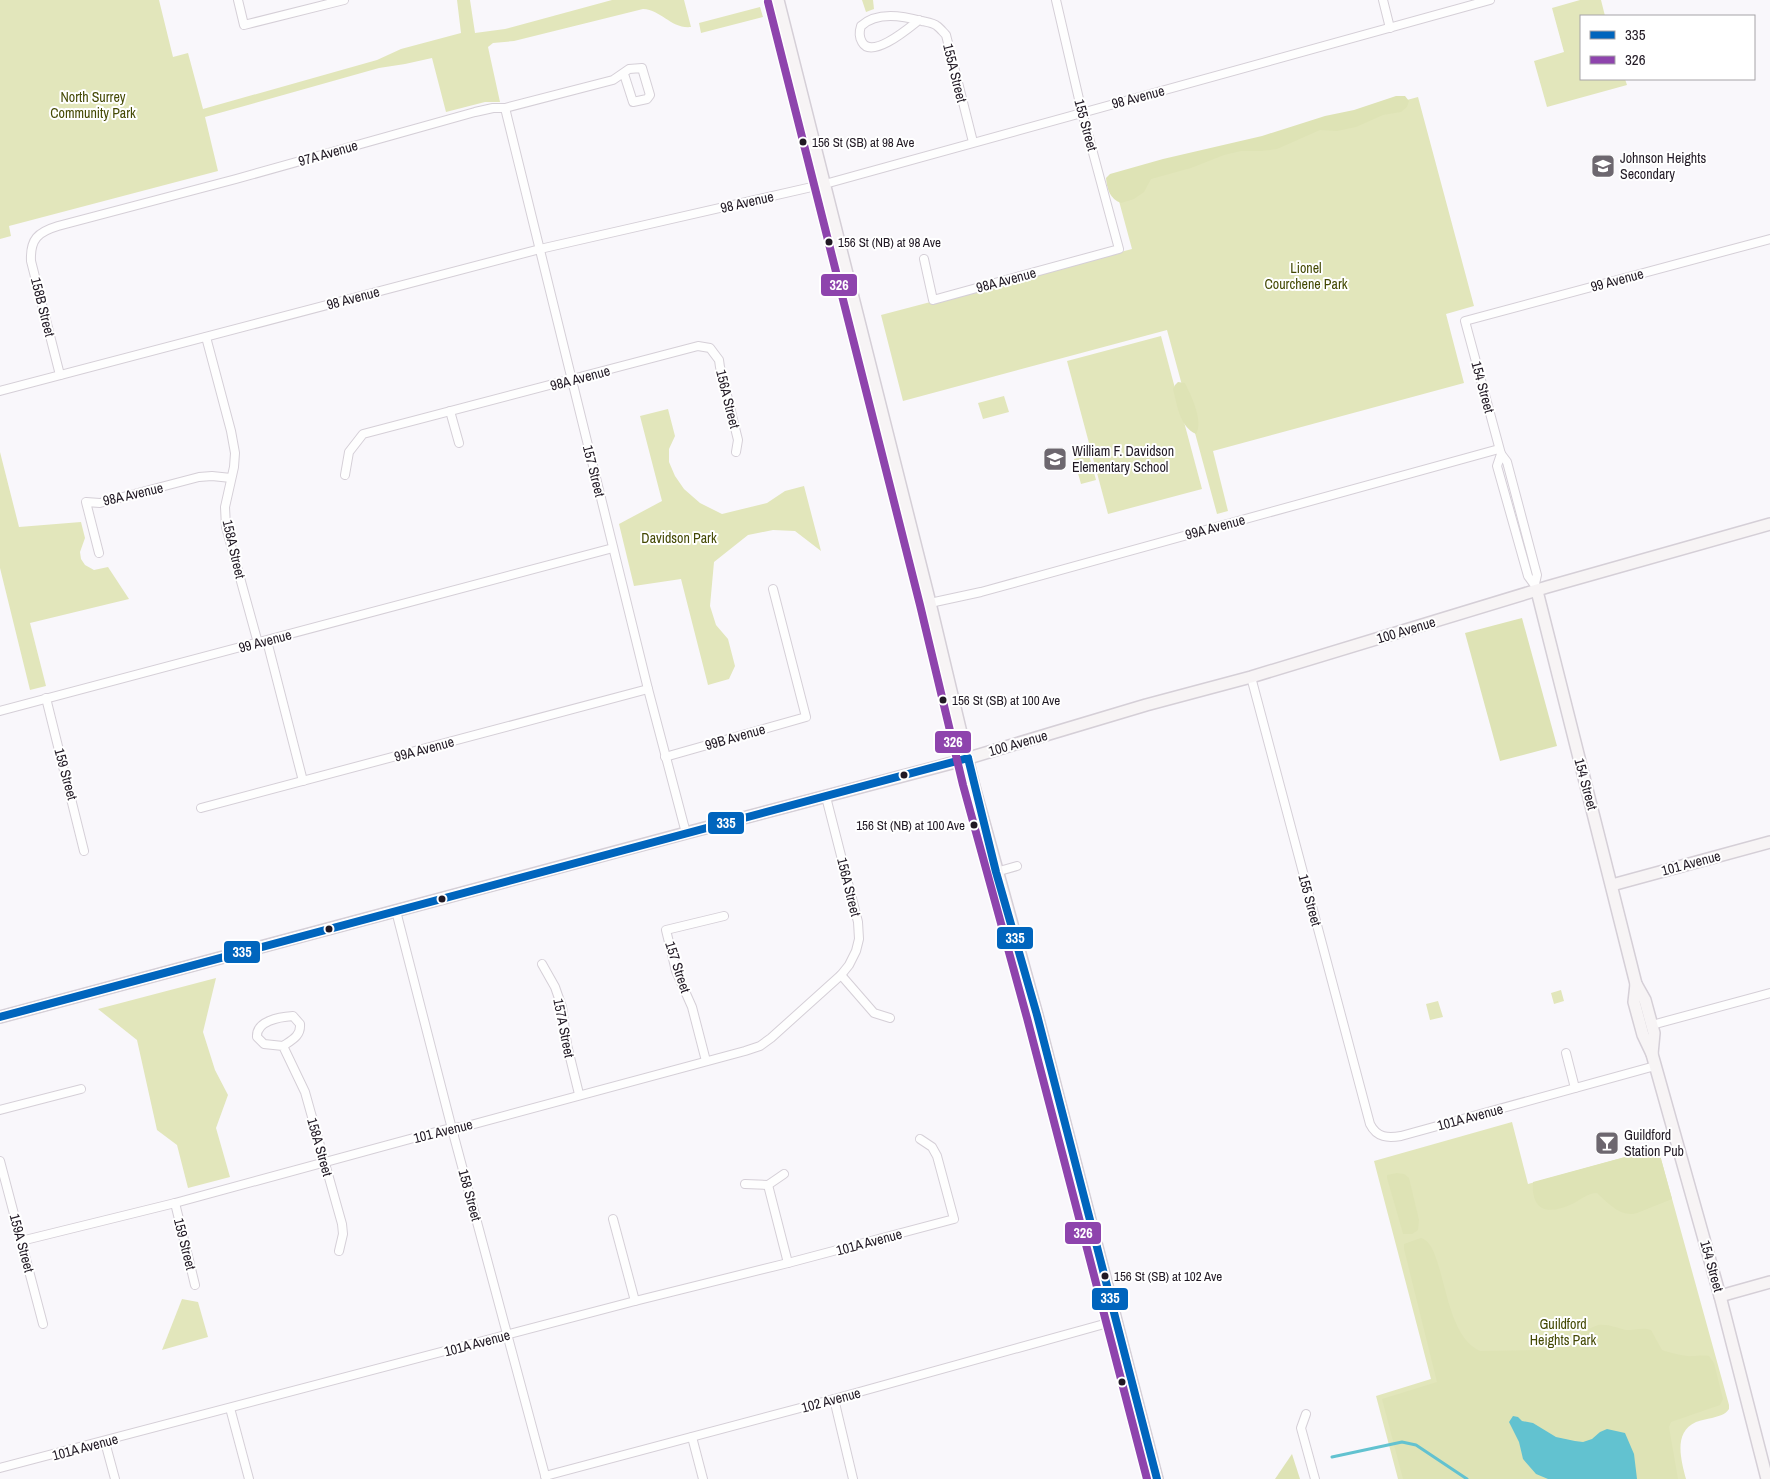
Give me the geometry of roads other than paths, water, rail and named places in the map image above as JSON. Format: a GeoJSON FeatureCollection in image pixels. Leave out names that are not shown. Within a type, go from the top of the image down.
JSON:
{"type":"FeatureCollection","features":[{"type":"Feature","properties":{"kind":"main road"},"geometry":{"type":"LineString","coordinates":[[778,0],[996,872],[1037,1015],[1157,1479]]}},
{"type":"Feature","properties":{"kind":"main road","name":"100 Avenue"},"geometry":{"type":"LineString","coordinates":[[0,1017],[968,758],[1251,676],[1536,587],[1770,524]]}},
{"type":"Feature","properties":{"kind":"main road","name":"154 Street"},"geometry":{"type":"LineString","coordinates":[[1536,587],[1636,984],[1645,1000],[1654,1032],[1652,1054]]}},
{"type":"Feature","properties":{"kind":"main road","name":"101 Avenue"},"geometry":{"type":"LineString","coordinates":[[1612,885],[1770,842]]}},
{"type":"Feature","properties":{"kind":"main road","name":"154 Street"},"geometry":{"type":"LineString","coordinates":[[1636,984],[1634,1002],[1643,1035],[1652,1054],[1720,1296],[1766,1479]]}},
{"type":"Feature","properties":{"kind":"main road"},"geometry":{"type":"LineString","coordinates":[[1720,1296],[1770,1282]]}},
{"type":"Feature","properties":{"kind":"street"},"geometry":{"type":"LineString","coordinates":[[238,0],[244,25],[344,0]]}},
{"type":"Feature","properties":{"kind":"street","name":"155 Street"},"geometry":{"type":"LineString","coordinates":[[1056,0],[1082,112],[1119,249]]}},
{"type":"Feature","properties":{"kind":"street"},"geometry":{"type":"LineString","coordinates":[[1382,0],[1390,28]]}},
{"type":"Feature","properties":{"kind":"street","name":"98 Avenue"},"geometry":{"type":"LineString","coordinates":[[0,392],[540,249],[825,184],[1490,0]]}},
{"type":"Feature","properties":{"kind":"street","name":"155A Street"},"geometry":{"type":"LineString","coordinates":[[919,20],[897,37],[884,44],[869,47],[861,41],[861,26],[873,19],[884,16],[907,17],[919,20],[937,25],[946,34],[973,142]]}},
{"type":"Feature","properties":{"kind":"street","name":"97A Avenue"},"geometry":{"type":"LineString","coordinates":[[35,239],[41,232],[58,226],[236,179],[475,112],[493,108],[505,108],[613,80],[629,69],[642,68],[650,95],[647,100],[633,102],[624,74]]}},
{"type":"Feature","properties":{"kind":"street","name":"157 Street"},"geometry":{"type":"LineString","coordinates":[[505,108],[648,689],[686,833]]}},
{"type":"Feature","properties":{"kind":"street","name":"158B Street"},"geometry":{"type":"LineString","coordinates":[[35,239],[31,248],[31,261],[60,375]]}},
{"type":"Feature","properties":{"kind":"street","name":"99 Avenue"},"geometry":{"type":"LineString","coordinates":[[1465,321],[1770,239]]}},
{"type":"Feature","properties":{"kind":"street","name":"98A Avenue"},"geometry":{"type":"LineString","coordinates":[[924,259],[933,300],[1119,249]]}},
{"type":"Feature","properties":{"kind":"street","name":"154 Street"},"geometry":{"type":"LineString","coordinates":[[1465,321],[1500,451],[1507,462],[1537,575],[1536,587]]}},
{"type":"Feature","properties":{"kind":"street","name":"158A Street"},"geometry":{"type":"LineString","coordinates":[[206,337],[233,443],[235,461],[225,507],[226,527],[258,643]]}},
{"type":"Feature","properties":{"kind":"street","name":"98A Avenue"},"geometry":{"type":"LineString","coordinates":[[345,475],[349,452],[363,434],[694,347],[710,348]]}},
{"type":"Feature","properties":{"kind":"street","name":"156A Street"},"geometry":{"type":"LineString","coordinates":[[710,348],[715,354],[720,367],[737,435],[736,452]]}},
{"type":"Feature","properties":{"kind":"street"},"geometry":{"type":"LineString","coordinates":[[450,411],[459,443]]}},
{"type":"Feature","properties":{"kind":"street","name":"99A Avenue"},"geometry":{"type":"LineString","coordinates":[[930,603],[981,592],[1500,451]]}},
{"type":"Feature","properties":{"kind":"street","name":"98A Avenue"},"geometry":{"type":"LineString","coordinates":[[100,553],[86,502],[100,503],[205,476],[231,478]]}},
{"type":"Feature","properties":{"kind":"street","name":"99 Avenue"},"geometry":{"type":"LineString","coordinates":[[0,711],[267,641],[528,566],[613,548]]}},
{"type":"Feature","properties":{"kind":"street","name":"99B Avenue"},"geometry":{"type":"LineString","coordinates":[[665,757],[806,717],[773,590]]}},
{"type":"Feature","properties":{"kind":"street"},"geometry":{"type":"LineString","coordinates":[[267,641],[303,781]]}},
{"type":"Feature","properties":{"kind":"street","name":"155 Street"},"geometry":{"type":"LineString","coordinates":[[1251,676],[1370,1124]]}},
{"type":"Feature","properties":{"kind":"street","name":"99A Avenue"},"geometry":{"type":"LineString","coordinates":[[200,808],[648,689]]}},
{"type":"Feature","properties":{"kind":"street","name":"159 Street"},"geometry":{"type":"LineString","coordinates":[[46,698],[84,851]]}},
{"type":"Feature","properties":{"kind":"street","name":"156A Street"},"geometry":{"type":"LineString","coordinates":[[826,797],[858,922],[859,939],[856,951],[849,965],[840,974]]}},
{"type":"Feature","properties":{"kind":"street"},"geometry":{"type":"LineString","coordinates":[[996,872],[1017,866]]}},
{"type":"Feature","properties":{"kind":"street","name":"158 Street"},"geometry":{"type":"LineString","coordinates":[[396,911],[545,1477]]}},
{"type":"Feature","properties":{"kind":"street","name":"157 Street"},"geometry":{"type":"LineString","coordinates":[[706,1061],[692,1007],[676,971],[666,930],[724,916]]}},
{"type":"Feature","properties":{"kind":"street","name":"157A Street"},"geometry":{"type":"LineString","coordinates":[[542,964],[562,1007],[567,1045],[579,1094]]}},
{"type":"Feature","properties":{"kind":"street"},"geometry":{"type":"LineString","coordinates":[[840,974],[874,1013],[890,1018]]}},
{"type":"Feature","properties":{"kind":"street","name":"101 Avenue"},"geometry":{"type":"LineString","coordinates":[[22,1241],[174,1203],[755,1048],[763,1044],[840,974]]}},
{"type":"Feature","properties":{"kind":"street"},"geometry":{"type":"LineString","coordinates":[[1652,1025],[1770,992]]}},
{"type":"Feature","properties":{"kind":"street"},"geometry":{"type":"LineString","coordinates":[[286,1016],[293,1016],[300,1024],[301,1029],[298,1036],[283,1046],[264,1044],[257,1038],[257,1032],[263,1023],[286,1016]]}},
{"type":"Feature","properties":{"kind":"street","name":"158A Street"},"geometry":{"type":"LineString","coordinates":[[283,1046],[305,1092],[342,1224],[343,1234],[338,1251]]}},
{"type":"Feature","properties":{"kind":"street"},"geometry":{"type":"LineString","coordinates":[[1566,1053],[1575,1088]]}},
{"type":"Feature","properties":{"kind":"street","name":"101A Avenue"},"geometry":{"type":"LineString","coordinates":[[1370,1124],[1375,1132],[1383,1137],[1396,1137],[1655,1066]]}},
{"type":"Feature","properties":{"kind":"street"},"geometry":{"type":"LineString","coordinates":[[0,1110],[81,1089]]}},
{"type":"Feature","properties":{"kind":"street","name":"101A Avenue"},"geometry":{"type":"LineString","coordinates":[[0,1468],[954,1219],[937,1156],[932,1147],[920,1138]]}},
{"type":"Feature","properties":{"kind":"street","name":"159A Street"},"geometry":{"type":"LineString","coordinates":[[0,1161],[43,1324]]}},
{"type":"Feature","properties":{"kind":"street"},"geometry":{"type":"LineString","coordinates":[[745,1184],[768,1186],[784,1174]]}},
{"type":"Feature","properties":{"kind":"street"},"geometry":{"type":"LineString","coordinates":[[768,1186],[788,1263]]}},
{"type":"Feature","properties":{"kind":"street","name":"159 Street"},"geometry":{"type":"LineString","coordinates":[[174,1203],[195,1285]]}},
{"type":"Feature","properties":{"kind":"street"},"geometry":{"type":"LineString","coordinates":[[613,1219],[635,1301]]}},
{"type":"Feature","properties":{"kind":"street","name":"102 Avenue"},"geometry":{"type":"LineString","coordinates":[[545,1477],[834,1400],[1116,1321]]}},
{"type":"Feature","properties":{"kind":"street"},"geometry":{"type":"LineString","coordinates":[[834,1400],[853,1479]]}},
{"type":"Feature","properties":{"kind":"street"},"geometry":{"type":"LineString","coordinates":[[230,1408],[249,1479]]}},
{"type":"Feature","properties":{"kind":"street"},"geometry":{"type":"LineString","coordinates":[[1306,1414],[1301,1428],[1315,1479]]}},
{"type":"Feature","properties":{"kind":"street"},"geometry":{"type":"LineString","coordinates":[[692,1437],[703,1479]]}},
{"type":"Feature","properties":{"kind":"street"},"geometry":{"type":"LineString","coordinates":[[105,1442],[115,1479]]}},
{"type":"Feature","properties":{"kind":"water"},"geometry":{"type":"Polygon","coordinates":[[[1513,1416],[1518,1417],[1522,1421],[1533,1423],[1556,1437],[1575,1441],[1583,1442],[1592,1439],[1607,1429],[1625,1433],[1634,1454],[1637,1479],[1548,1479],[1536,1474],[1523,1459],[1519,1442],[1509,1422],[1513,1416]]]}},
{"type":"Feature","properties":{"kind":"waterway"},"geometry":{"type":"LineString","coordinates":[[1332,1457],[1402,1442],[1416,1445],[1467,1479]]}},
{"type":"Feature","properties":{"kind":"place","name":"156 St (SB) at 98 Ave"},"geometry":{"type":"Point","coordinates":[803,142]}},
{"type":"Feature","properties":{"kind":"place","name":"Johnson Heights Secondary"},"geometry":{"type":"Point","coordinates":[1603,166]}},
{"type":"Feature","properties":{"kind":"place","name":"156 St (NB) at 98 Ave"},"geometry":{"type":"Point","coordinates":[829,242]}},
{"type":"Feature","properties":{"kind":"place","name":"William F. Davidson Elementary School"},"geometry":{"type":"Point","coordinates":[1055,459]}},
{"type":"Feature","properties":{"kind":"place","name":"156 St (SB) at 100 Ave"},"geometry":{"type":"Point","coordinates":[943,700]}},
{"type":"Feature","properties":{"kind":"place","name":"156 St (NB) at 100 Ave"},"geometry":{"type":"Point","coordinates":[974,825]}},
{"type":"Feature","properties":{"kind":"place","name":"Guildford Station Pub"},"geometry":{"type":"Point","coordinates":[1607,1143]}},
{"type":"Feature","properties":{"kind":"place","name":"156 St (SB) at 102 Ave"},"geometry":{"type":"Point","coordinates":[1105,1276]}},
{"type":"Feature","properties":{"kind":"park label","name":"North Surrey Community Park"},"geometry":{"type":"Point","coordinates":[93,105]}},
{"type":"Feature","properties":{"kind":"park label","name":"Lionel Courchene Park"},"geometry":{"type":"Point","coordinates":[1306,276]}},
{"type":"Feature","properties":{"kind":"park label","name":"Davidson Park"},"geometry":{"type":"Point","coordinates":[679,538]}},
{"type":"Feature","properties":{"kind":"park label","name":"Guildford Heights Park"},"geometry":{"type":"Point","coordinates":[1563,1332]}}]}
